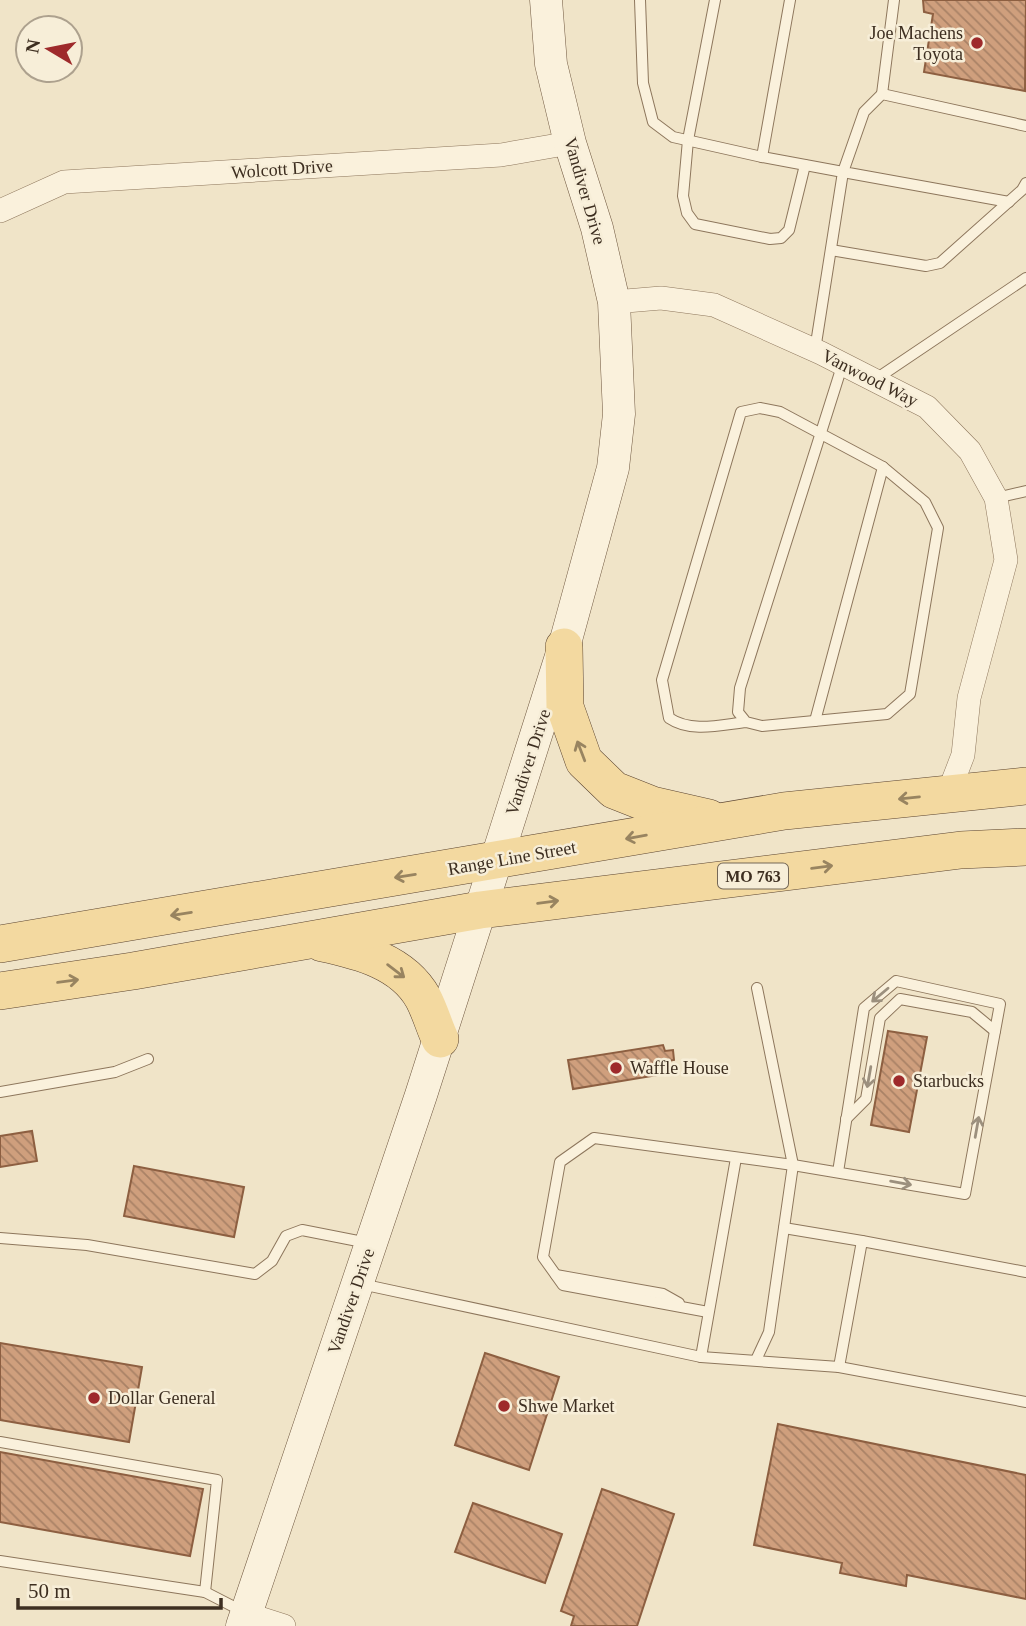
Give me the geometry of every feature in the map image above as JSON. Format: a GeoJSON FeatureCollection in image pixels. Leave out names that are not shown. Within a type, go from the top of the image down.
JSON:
{"type":"FeatureCollection","features":[{"type":"Feature","properties":{"kind":"main road","name":"Vandiver Drive"},"geometry":{"type":"LineString","coordinates":[[244,1620],[440,1039],[564,647],[613,468],[619,414],[614,302],[597,228],[570,143],[551,64],[545,0]]}},
{"type":"Feature","properties":{"kind":"main road"},"geometry":{"type":"LineString","coordinates":[[564,647],[565,707],[584,761],[614,790],[652,805],[723,822]]}},
{"type":"Feature","properties":{"kind":"main road","name":"Range Line Street"},"geometry":{"type":"LineString","coordinates":[[0,944],[784,811],[1026,786]]}},
{"type":"Feature","properties":{"kind":"main road","name":"MO 763"},"geometry":{"type":"LineString","coordinates":[[0,991],[133,971],[480,910],[961,850],[1026,847]]}},
{"type":"Feature","properties":{"kind":"main road"},"geometry":{"type":"LineString","coordinates":[[310,940],[365,953],[399,971],[423,997],[440,1039]]}},
{"type":"Feature","properties":{"kind":"street","name":"Wolcott Drive"},"geometry":{"type":"LineString","coordinates":[[0,211],[64,182],[501,155],[570,143]]}},
{"type":"Feature","properties":{"kind":"street","name":"Vanwood Way"},"geometry":{"type":"LineString","coordinates":[[614,302],[661,298],[714,305],[876,379],[927,407],[970,451],[996,498],[1006,560],[969,698],[963,755],[948,794]]}},
{"type":"Feature","properties":{"kind":"street"},"geometry":{"type":"LineString","coordinates":[[244,1620],[284,1626]]}},
{"type":"Feature","properties":{"kind":"lane"},"geometry":{"type":"LineString","coordinates":[[640,0],[643,83],[653,122],[673,137],[761,157],[1009,202]]}},
{"type":"Feature","properties":{"kind":"lane"},"geometry":{"type":"LineString","coordinates":[[715,0],[688,140],[683,196],[687,213],[695,224],[770,240],[781,238],[789,230],[805,165]]}},
{"type":"Feature","properties":{"kind":"lane"},"geometry":{"type":"LineString","coordinates":[[761,157],[790,0]]}},
{"type":"Feature","properties":{"kind":"lane"},"geometry":{"type":"LineString","coordinates":[[815,350],[843,172],[864,112],[882,94],[894,0]]}},
{"type":"Feature","properties":{"kind":"lane"},"geometry":{"type":"LineString","coordinates":[[882,94],[1026,126]]}},
{"type":"Feature","properties":{"kind":"lane"},"geometry":{"type":"LineString","coordinates":[[831,250],[926,266],[940,263],[1009,202],[1026,183]]}},
{"type":"Feature","properties":{"kind":"lane"},"geometry":{"type":"LineString","coordinates":[[876,379],[1026,278]]}},
{"type":"Feature","properties":{"kind":"lane"},"geometry":{"type":"LineString","coordinates":[[746,722],[738,712],[740,688],[842,363]]}},
{"type":"Feature","properties":{"kind":"lane"},"geometry":{"type":"LineString","coordinates":[[760,408],[780,412],[883,467],[925,502],[938,528],[910,694],[887,714],[762,726],[746,722],[700,727],[679,725],[669,718],[662,680],[741,412],[760,408]]}},
{"type":"Feature","properties":{"kind":"lane"},"geometry":{"type":"LineString","coordinates":[[815,721],[883,467]]}},
{"type":"Feature","properties":{"kind":"lane"},"geometry":{"type":"LineString","coordinates":[[996,498],[1026,491]]}},
{"type":"Feature","properties":{"kind":"lane"},"geometry":{"type":"LineString","coordinates":[[708,1311],[686,1307],[663,1294],[556,1275],[543,1258],[560,1163],[594,1138],[793,1164],[838,1172],[965,1194],[1000,1004],[896,981],[864,1008],[838,1172]]}},
{"type":"Feature","properties":{"kind":"lane"},"geometry":{"type":"LineString","coordinates":[[756,1360],[769,1332],[793,1164],[757,988]]}},
{"type":"Feature","properties":{"kind":"lane"},"geometry":{"type":"LineString","coordinates":[[846,1119],[866,1099],[880,1018],[900,999],[972,1012],[995,1031]]}},
{"type":"Feature","properties":{"kind":"lane"},"geometry":{"type":"LineString","coordinates":[[0,1092],[115,1072],[148,1059]]}},
{"type":"Feature","properties":{"kind":"lane"},"geometry":{"type":"LineString","coordinates":[[701,1357],[736,1158]]}},
{"type":"Feature","properties":{"kind":"lane"},"geometry":{"type":"LineString","coordinates":[[784,1228],[1026,1272]]}},
{"type":"Feature","properties":{"kind":"lane"},"geometry":{"type":"LineString","coordinates":[[0,1238],[87,1245],[255,1274],[272,1261],[286,1236],[302,1230],[371,1243]]}},
{"type":"Feature","properties":{"kind":"lane"},"geometry":{"type":"LineString","coordinates":[[839,1367],[862,1241]]}},
{"type":"Feature","properties":{"kind":"lane"},"geometry":{"type":"LineString","coordinates":[[358,1283],[701,1357],[839,1367],[1026,1402]]}},
{"type":"Feature","properties":{"kind":"lane"},"geometry":{"type":"LineString","coordinates":[[0,1442],[217,1480],[205,1592]]}},
{"type":"Feature","properties":{"kind":"lane"},"geometry":{"type":"LineString","coordinates":[[0,1561],[205,1592],[244,1620]]}},
{"type":"Feature","properties":{"kind":"building","name":"Joe Machens Toyota"},"geometry":{"type":"Polygon","coordinates":[[[923,0],[1026,0],[1025,91],[924,72],[933,14],[924,12],[923,0]]]}},
{"type":"Feature","properties":{"kind":"building","name":"Starbucks"},"geometry":{"type":"Polygon","coordinates":[[[888,1031],[927,1037],[909,1132],[871,1125],[888,1031]]]}},
{"type":"Feature","properties":{"kind":"building","name":"Waffle House"},"geometry":{"type":"Polygon","coordinates":[[[663,1045],[665,1051],[673,1050],[674,1060],[662,1062],[664,1074],[573,1089],[568,1060],[663,1045]]]}},
{"type":"Feature","properties":{"kind":"building"},"geometry":{"type":"Polygon","coordinates":[[[32,1131],[37,1161],[0,1167],[0,1136],[32,1131]]]}},
{"type":"Feature","properties":{"kind":"building"},"geometry":{"type":"Polygon","coordinates":[[[134,1166],[244,1187],[234,1237],[124,1216],[134,1166]]]}},
{"type":"Feature","properties":{"kind":"building"},"geometry":{"type":"Polygon","coordinates":[[[0,1343],[142,1367],[129,1442],[0,1420],[0,1343]]]}},
{"type":"Feature","properties":{"kind":"building"},"geometry":{"type":"Polygon","coordinates":[[[485,1353],[559,1377],[529,1470],[455,1445],[485,1353]]]}},
{"type":"Feature","properties":{"kind":"building"},"geometry":{"type":"Polygon","coordinates":[[[778,1424],[1026,1475],[1026,1599],[907,1575],[906,1586],[840,1573],[842,1563],[754,1545],[778,1424]]]}},
{"type":"Feature","properties":{"kind":"building"},"geometry":{"type":"Polygon","coordinates":[[[0,1452],[203,1489],[190,1556],[0,1522],[0,1452]]]}},
{"type":"Feature","properties":{"kind":"building"},"geometry":{"type":"Polygon","coordinates":[[[602,1489],[674,1514],[637,1626],[571,1626],[574,1616],[561,1611],[602,1489]]]}},
{"type":"Feature","properties":{"kind":"building"},"geometry":{"type":"Polygon","coordinates":[[[473,1503],[562,1534],[545,1583],[455,1552],[473,1503]]]}},
{"type":"Feature","properties":{"kind":"place","name":"Joe Machens Toyota"},"geometry":{"type":"Point","coordinates":[977,43]}},
{"type":"Feature","properties":{"kind":"place","name":"Waffle House"},"geometry":{"type":"Point","coordinates":[616,1068]}},
{"type":"Feature","properties":{"kind":"place","name":"Starbucks"},"geometry":{"type":"Point","coordinates":[899,1081]}},
{"type":"Feature","properties":{"kind":"place","name":"Dollar General"},"geometry":{"type":"Point","coordinates":[94,1398]}},
{"type":"Feature","properties":{"kind":"place","name":"Shwe Market"},"geometry":{"type":"Point","coordinates":[504,1406]}}]}
